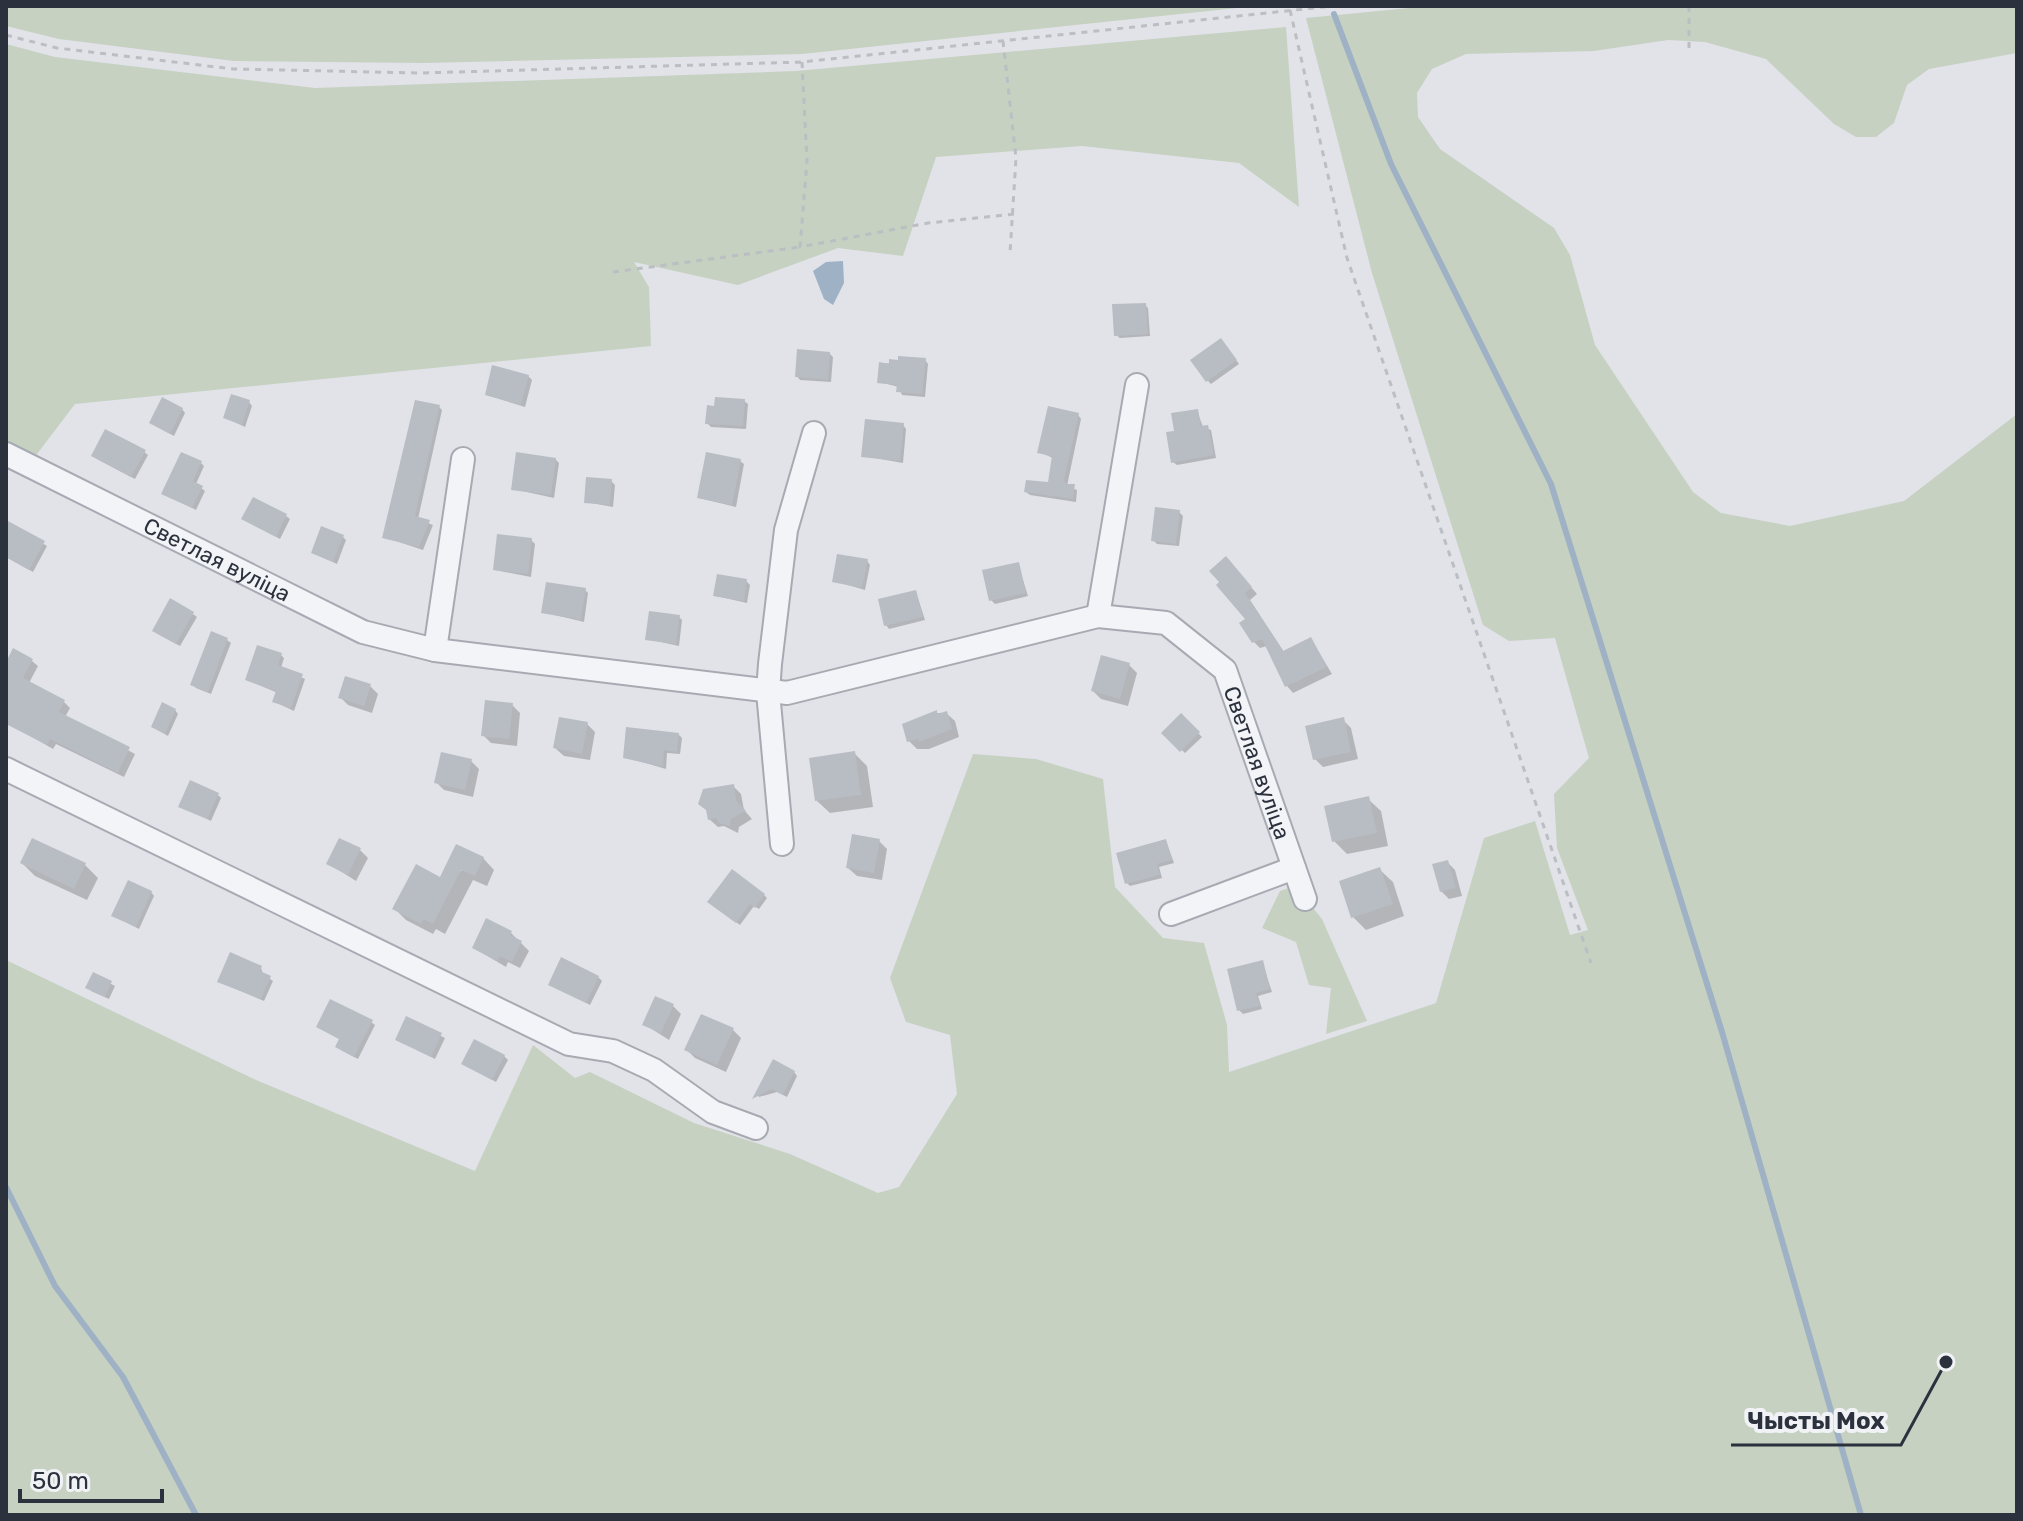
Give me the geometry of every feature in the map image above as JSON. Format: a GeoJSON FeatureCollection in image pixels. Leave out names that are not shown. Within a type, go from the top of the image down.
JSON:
{"type":"FeatureCollection","features":[{"type":"Feature","properties":{"kind":"street"},"geometry":{"type":"LineString","coordinates":[[1098,616],[1137,385]]}},
{"type":"Feature","properties":{"kind":"street"},"geometry":{"type":"LineString","coordinates":[[782,844],[768,692],[786,530],[814,433]]}},
{"type":"Feature","properties":{"kind":"street","name":"Светлая вуліца"},"geometry":{"type":"LineString","coordinates":[[6,454],[363,632],[435,650],[768,692],[805,691],[1098,616],[1166,623],[1225,670],[1305,899]]}},
{"type":"Feature","properties":{"kind":"street"},"geometry":{"type":"LineString","coordinates":[[435,650],[463,459]]}},
{"type":"Feature","properties":{"kind":"street"},"geometry":{"type":"LineString","coordinates":[[6,769],[569,1044],[613,1051],[654,1070],[713,1112],[756,1128]]}},
{"type":"Feature","properties":{"kind":"street"},"geometry":{"type":"LineString","coordinates":[[1171,914],[1294,868]]}},
{"type":"Feature","properties":{"kind":"path"},"geometry":{"type":"LineString","coordinates":[[6,35],[57,48],[233,69],[422,73],[802,62],[1333,6]]}},
{"type":"Feature","properties":{"kind":"path"},"geometry":{"type":"LineString","coordinates":[[1689,6],[1689,52]]}},
{"type":"Feature","properties":{"kind":"path"},"geometry":{"type":"LineString","coordinates":[[1290,10],[1347,258],[1591,963]]}},
{"type":"Feature","properties":{"kind":"path"},"geometry":{"type":"LineString","coordinates":[[1003,41],[1016,158],[1015,214],[1010,253]]}},
{"type":"Feature","properties":{"kind":"path"},"geometry":{"type":"LineString","coordinates":[[800,247],[807,161],[802,62]]}},
{"type":"Feature","properties":{"kind":"path"},"geometry":{"type":"LineString","coordinates":[[613,272],[800,247],[928,223],[1015,214]]}},
{"type":"Feature","properties":{"kind":"green space"},"geometry":{"type":"Polygon","coordinates":[[[6,6],[1256,6],[802,54],[424,63],[234,61],[59,39],[6,26],[6,6]]]}},
{"type":"Feature","properties":{"kind":"green space"},"geometry":{"type":"Polygon","coordinates":[[[1430,6],[2017,6],[2017,53],[1929,69],[1907,85],[1894,123],[1876,137],[1856,137],[1834,124],[1766,59],[1705,42],[1668,40],[1594,51],[1466,54],[1432,69],[1417,93],[1418,117],[1440,149],[1554,228],[1570,255],[1595,345],[1693,492],[1721,513],[1790,526],[1904,501],[2017,414],[2017,1515],[6,1515],[6,960],[256,1080],[475,1171],[533,1045],[575,1078],[590,1072],[694,1123],[790,1154],[878,1193],[899,1187],[957,1094],[950,1035],[906,1022],[890,978],[973,754],[1036,759],[1103,779],[1115,887],[1163,938],[1204,943],[1227,1025],[1229,1072],[1436,1003],[1484,838],[1535,821],[1570,935],[1588,930],[1557,848],[1554,794],[1589,758],[1555,638],[1509,641],[1483,625],[1372,273],[1306,18],[1430,6]]]}},
{"type":"Feature","properties":{"kind":"green space"},"geometry":{"type":"Polygon","coordinates":[[[1286,27],[1299,207],[1239,163],[1082,146],[936,157],[903,256],[838,248],[738,285],[634,262],[649,287],[651,346],[75,404],[34,458],[6,444],[6,44],[55,57],[315,88],[796,71],[1286,27]]]}},
{"type":"Feature","properties":{"kind":"green space"},"geometry":{"type":"Polygon","coordinates":[[[1295,886],[1322,919],[1367,1021],[1326,1034],[1331,988],[1309,985],[1296,942],[1262,928],[1280,891],[1295,886]]]}},
{"type":"Feature","properties":{"kind":"water"},"geometry":{"type":"Polygon","coordinates":[[[843,261],[844,283],[833,305],[824,299],[813,271],[826,262],[843,261]]]}},
{"type":"Feature","properties":{"kind":"building"},"geometry":{"type":"Polygon","coordinates":[[[1146,303],[1148,334],[1114,336],[1112,304],[1146,303]]]}},
{"type":"Feature","properties":{"kind":"building"},"geometry":{"type":"Polygon","coordinates":[[[1221,338],[1237,360],[1206,382],[1190,360],[1221,338]]]}},
{"type":"Feature","properties":{"kind":"building"},"geometry":{"type":"Polygon","coordinates":[[[797,349],[830,352],[828,380],[795,377],[797,349]]]}},
{"type":"Feature","properties":{"kind":"building"},"geometry":{"type":"Polygon","coordinates":[[[898,356],[926,358],[922,394],[896,392],[897,385],[877,383],[879,362],[889,364],[889,359],[898,360],[898,356]]]}},
{"type":"Feature","properties":{"kind":"building"},"geometry":{"type":"Polygon","coordinates":[[[492,365],[529,375],[521,405],[485,395],[492,365]]]}},
{"type":"Feature","properties":{"kind":"building"},"geometry":{"type":"Polygon","coordinates":[[[231,394],[250,400],[242,425],[223,418],[231,394]]]}},
{"type":"Feature","properties":{"kind":"building"},"geometry":{"type":"Polygon","coordinates":[[[162,397],[183,408],[170,434],[149,423],[162,397]]]}},
{"type":"Feature","properties":{"kind":"building"},"geometry":{"type":"Polygon","coordinates":[[[715,397],[745,399],[743,426],[705,424],[707,405],[714,406],[715,397]]]}},
{"type":"Feature","properties":{"kind":"building"},"geometry":{"type":"Polygon","coordinates":[[[415,400],[440,405],[415,516],[430,520],[419,547],[382,538],[415,400]]]}},
{"type":"Feature","properties":{"kind":"building"},"geometry":{"type":"Polygon","coordinates":[[[1048,406],[1079,413],[1064,480],[1066,484],[1075,484],[1073,499],[1024,492],[1026,480],[1048,482],[1052,456],[1037,453],[1048,406]]]}},
{"type":"Feature","properties":{"kind":"building"},"geometry":{"type":"Polygon","coordinates":[[[1198,409],[1201,426],[1208,425],[1214,455],[1171,463],[1166,432],[1174,431],[1171,413],[1198,409]]]}},
{"type":"Feature","properties":{"kind":"building"},"geometry":{"type":"Polygon","coordinates":[[[865,419],[904,423],[900,461],[861,457],[865,419]]]}},
{"type":"Feature","properties":{"kind":"building"},"geometry":{"type":"Polygon","coordinates":[[[105,429],[146,450],[131,477],[91,456],[105,429]]]}},
{"type":"Feature","properties":{"kind":"building"},"geometry":{"type":"Polygon","coordinates":[[[181,452],[202,461],[193,481],[203,486],[192,508],[161,494],[181,452]]]}},
{"type":"Feature","properties":{"kind":"building"},"geometry":{"type":"Polygon","coordinates":[[[516,452],[556,458],[551,495],[511,490],[516,452]]]}},
{"type":"Feature","properties":{"kind":"building"},"geometry":{"type":"Polygon","coordinates":[[[706,452],[741,459],[732,505],[697,498],[706,452]]]}},
{"type":"Feature","properties":{"kind":"building"},"geometry":{"type":"Polygon","coordinates":[[[586,477],[612,479],[610,505],[584,503],[586,477]]]}},
{"type":"Feature","properties":{"kind":"building"},"geometry":{"type":"Polygon","coordinates":[[[253,497],[287,514],[276,537],[241,519],[253,497]]]}},
{"type":"Feature","properties":{"kind":"building"},"geometry":{"type":"Polygon","coordinates":[[[1155,507],[1180,510],[1176,544],[1151,541],[1155,507]]]}},
{"type":"Feature","properties":{"kind":"building"},"geometry":{"type":"Polygon","coordinates":[[[6,520],[45,541],[29,570],[6,557],[6,520]]]}},
{"type":"Feature","properties":{"kind":"building"},"geometry":{"type":"Polygon","coordinates":[[[321,526],[344,535],[333,562],[311,553],[321,526]]]}},
{"type":"Feature","properties":{"kind":"building"},"geometry":{"type":"Polygon","coordinates":[[[497,534],[532,538],[528,574],[493,570],[497,534]]]}},
{"type":"Feature","properties":{"kind":"building"},"geometry":{"type":"Polygon","coordinates":[[[837,554],[868,559],[862,588],[832,582],[837,554]]]}},
{"type":"Feature","properties":{"kind":"building"},"geometry":{"type":"Polygon","coordinates":[[[1226,556],[1252,587],[1245,593],[1283,651],[1311,637],[1327,667],[1285,687],[1262,639],[1252,643],[1239,623],[1245,619],[1216,585],[1219,582],[1209,571],[1226,556]]]}},
{"type":"Feature","properties":{"kind":"building"},"geometry":{"type":"Polygon","coordinates":[[[1019,562],[1026,593],[989,601],[982,570],[1019,562]]]}},
{"type":"Feature","properties":{"kind":"building"},"geometry":{"type":"Polygon","coordinates":[[[717,574],[747,579],[744,601],[713,596],[717,574]]]}},
{"type":"Feature","properties":{"kind":"building"},"geometry":{"type":"Polygon","coordinates":[[[546,582],[586,588],[581,620],[541,613],[546,582]]]}},
{"type":"Feature","properties":{"kind":"building"},"geometry":{"type":"Polygon","coordinates":[[[916,590],[923,617],[884,626],[878,599],[916,590]]]}},
{"type":"Feature","properties":{"kind":"building"},"geometry":{"type":"Polygon","coordinates":[[[170,598],[194,612],[176,644],[152,631],[170,598]]]}},
{"type":"Feature","properties":{"kind":"building"},"geometry":{"type":"Polygon","coordinates":[[[649,611],[680,615],[676,644],[645,640],[649,611]]]}},
{"type":"Feature","properties":{"kind":"building"},"geometry":{"type":"Polygon","coordinates":[[[211,631],[228,638],[208,692],[190,685],[211,631]]]}},
{"type":"Feature","properties":{"kind":"building"},"geometry":{"type":"Polygon","coordinates":[[[257,645],[282,653],[278,665],[303,674],[291,708],[272,702],[276,691],[245,680],[257,645]]]}},
{"type":"Feature","properties":{"kind":"building"},"geometry":{"type":"Polygon","coordinates":[[[13,648],[33,659],[23,678],[65,700],[59,712],[130,747],[118,773],[50,739],[47,745],[6,724],[6,662],[13,648]]]}},
{"type":"Feature","properties":{"kind":"building"},"geometry":{"type":"Polygon","coordinates":[[[1101,655],[1130,663],[1120,699],[1091,691],[1101,655]]]}},
{"type":"Feature","properties":{"kind":"building"},"geometry":{"type":"Polygon","coordinates":[[[345,676],[371,684],[364,706],[338,698],[345,676]]]}},
{"type":"Feature","properties":{"kind":"building"},"geometry":{"type":"Polygon","coordinates":[[[485,700],[513,703],[509,739],[481,736],[485,700]]]}},
{"type":"Feature","properties":{"kind":"building"},"geometry":{"type":"Polygon","coordinates":[[[162,702],[176,709],[165,734],[151,727],[162,702]]]}},
{"type":"Feature","properties":{"kind":"building"},"geometry":{"type":"Polygon","coordinates":[[[937,710],[937,714],[947,711],[952,729],[919,742],[919,739],[907,742],[902,724],[937,710]]]}},
{"type":"Feature","properties":{"kind":"building"},"geometry":{"type":"Polygon","coordinates":[[[1181,713],[1200,732],[1180,752],[1161,733],[1181,713]]]}},
{"type":"Feature","properties":{"kind":"building"},"geometry":{"type":"Polygon","coordinates":[[[559,717],[588,722],[582,754],[553,748],[559,717]]]}},
{"type":"Feature","properties":{"kind":"building"},"geometry":{"type":"Polygon","coordinates":[[[1344,717],[1351,752],[1313,760],[1305,726],[1344,717]]]}},
{"type":"Feature","properties":{"kind":"building"},"geometry":{"type":"Polygon","coordinates":[[[626,727],[679,733],[677,752],[664,750],[663,767],[623,758],[626,727]]]}},
{"type":"Feature","properties":{"kind":"building"},"geometry":{"type":"Polygon","coordinates":[[[855,751],[861,795],[815,801],[809,758],[855,751]]]}},
{"type":"Feature","properties":{"kind":"building"},"geometry":{"type":"Polygon","coordinates":[[[441,752],[472,759],[465,790],[434,783],[441,752]]]}},
{"type":"Feature","properties":{"kind":"building"},"geometry":{"type":"Polygon","coordinates":[[[190,780],[219,793],[207,819],[178,807],[190,780]]]}},
{"type":"Feature","properties":{"kind":"building"},"geometry":{"type":"Polygon","coordinates":[[[734,784],[736,800],[746,811],[731,819],[730,826],[719,823],[716,818],[708,820],[706,810],[698,804],[703,789],[734,784]]]}},
{"type":"Feature","properties":{"kind":"building"},"geometry":{"type":"Polygon","coordinates":[[[1369,796],[1377,833],[1332,842],[1324,806],[1369,796]]]}},
{"type":"Feature","properties":{"kind":"building"},"geometry":{"type":"Polygon","coordinates":[[[852,834],[880,839],[874,873],[846,868],[852,834]]]}},
{"type":"Feature","properties":{"kind":"building"},"geometry":{"type":"Polygon","coordinates":[[[32,838],[86,863],[74,889],[20,863],[32,838]]]}},
{"type":"Feature","properties":{"kind":"building"},"geometry":{"type":"Polygon","coordinates":[[[339,838],[361,848],[348,875],[326,864],[339,838]]]}},
{"type":"Feature","properties":{"kind":"building"},"geometry":{"type":"Polygon","coordinates":[[[1166,839],[1172,860],[1157,864],[1160,875],[1125,884],[1116,853],[1166,839]]]}},
{"type":"Feature","properties":{"kind":"building"},"geometry":{"type":"Polygon","coordinates":[[[456,844],[484,857],[475,876],[461,870],[433,924],[424,919],[421,924],[392,909],[416,864],[440,877],[456,844]]]}},
{"type":"Feature","properties":{"kind":"building"},"geometry":{"type":"Polygon","coordinates":[[[1448,860],[1456,888],[1440,892],[1432,864],[1448,860]]]}},
{"type":"Feature","properties":{"kind":"building"},"geometry":{"type":"Polygon","coordinates":[[[1380,867],[1393,904],[1351,918],[1339,881],[1380,867]]]}},
{"type":"Feature","properties":{"kind":"building"},"geometry":{"type":"Polygon","coordinates":[[[732,869],[765,894],[755,908],[750,904],[736,923],[707,902],[732,869]]]}},
{"type":"Feature","properties":{"kind":"building"},"geometry":{"type":"Polygon","coordinates":[[[128,880],[152,891],[136,927],[111,916],[128,880]]]}},
{"type":"Feature","properties":{"kind":"building"},"geometry":{"type":"Polygon","coordinates":[[[486,918],[512,931],[510,935],[522,941],[512,962],[500,956],[497,961],[472,948],[486,918]]]}},
{"type":"Feature","properties":{"kind":"building"},"geometry":{"type":"Polygon","coordinates":[[[230,952],[262,966],[260,971],[271,976],[261,999],[217,982],[230,952]]]}},
{"type":"Feature","properties":{"kind":"building"},"geometry":{"type":"Polygon","coordinates":[[[561,957],[599,976],[586,1003],[548,985],[561,957]]]}},
{"type":"Feature","properties":{"kind":"building"},"geometry":{"type":"Polygon","coordinates":[[[1263,960],[1270,989],[1256,993],[1260,1006],[1237,1011],[1227,969],[1263,960]]]}},
{"type":"Feature","properties":{"kind":"building"},"geometry":{"type":"Polygon","coordinates":[[[93,972],[112,981],[105,997],[85,988],[93,972]]]}},
{"type":"Feature","properties":{"kind":"building"},"geometry":{"type":"Polygon","coordinates":[[[655,996],[674,1004],[661,1033],[642,1025],[655,996]]]}},
{"type":"Feature","properties":{"kind":"building"},"geometry":{"type":"Polygon","coordinates":[[[330,999],[373,1020],[354,1057],[335,1047],[339,1039],[316,1027],[330,999]]]}},
{"type":"Feature","properties":{"kind":"building"},"geometry":{"type":"Polygon","coordinates":[[[701,1014],[734,1028],[717,1065],[684,1050],[701,1014]]]}},
{"type":"Feature","properties":{"kind":"building"},"geometry":{"type":"Polygon","coordinates":[[[406,1016],[442,1033],[431,1057],[395,1040],[406,1016]]]}},
{"type":"Feature","properties":{"kind":"building"},"geometry":{"type":"Polygon","coordinates":[[[474,1039],[505,1055],[492,1080],[461,1064],[474,1039]]]}},
{"type":"Feature","properties":{"kind":"building"},"geometry":{"type":"Polygon","coordinates":[[[773,1059],[795,1071],[783,1095],[772,1089],[752,1099],[773,1059]]]}},
{"type":"Feature","properties":{"kind":"waterway"},"geometry":{"type":"LineString","coordinates":[[1334,14],[1391,164],[1551,484],[1722,1032],[1861,1515]]}},
{"type":"Feature","properties":{"kind":"waterway"},"geometry":{"type":"LineString","coordinates":[[6,1187],[55,1286],[123,1377],[196,1515]]}},
{"type":"Feature","properties":{"kind":"place","name":"Чысты Мох"},"geometry":{"type":"Point","coordinates":[1946,1362]}}]}
